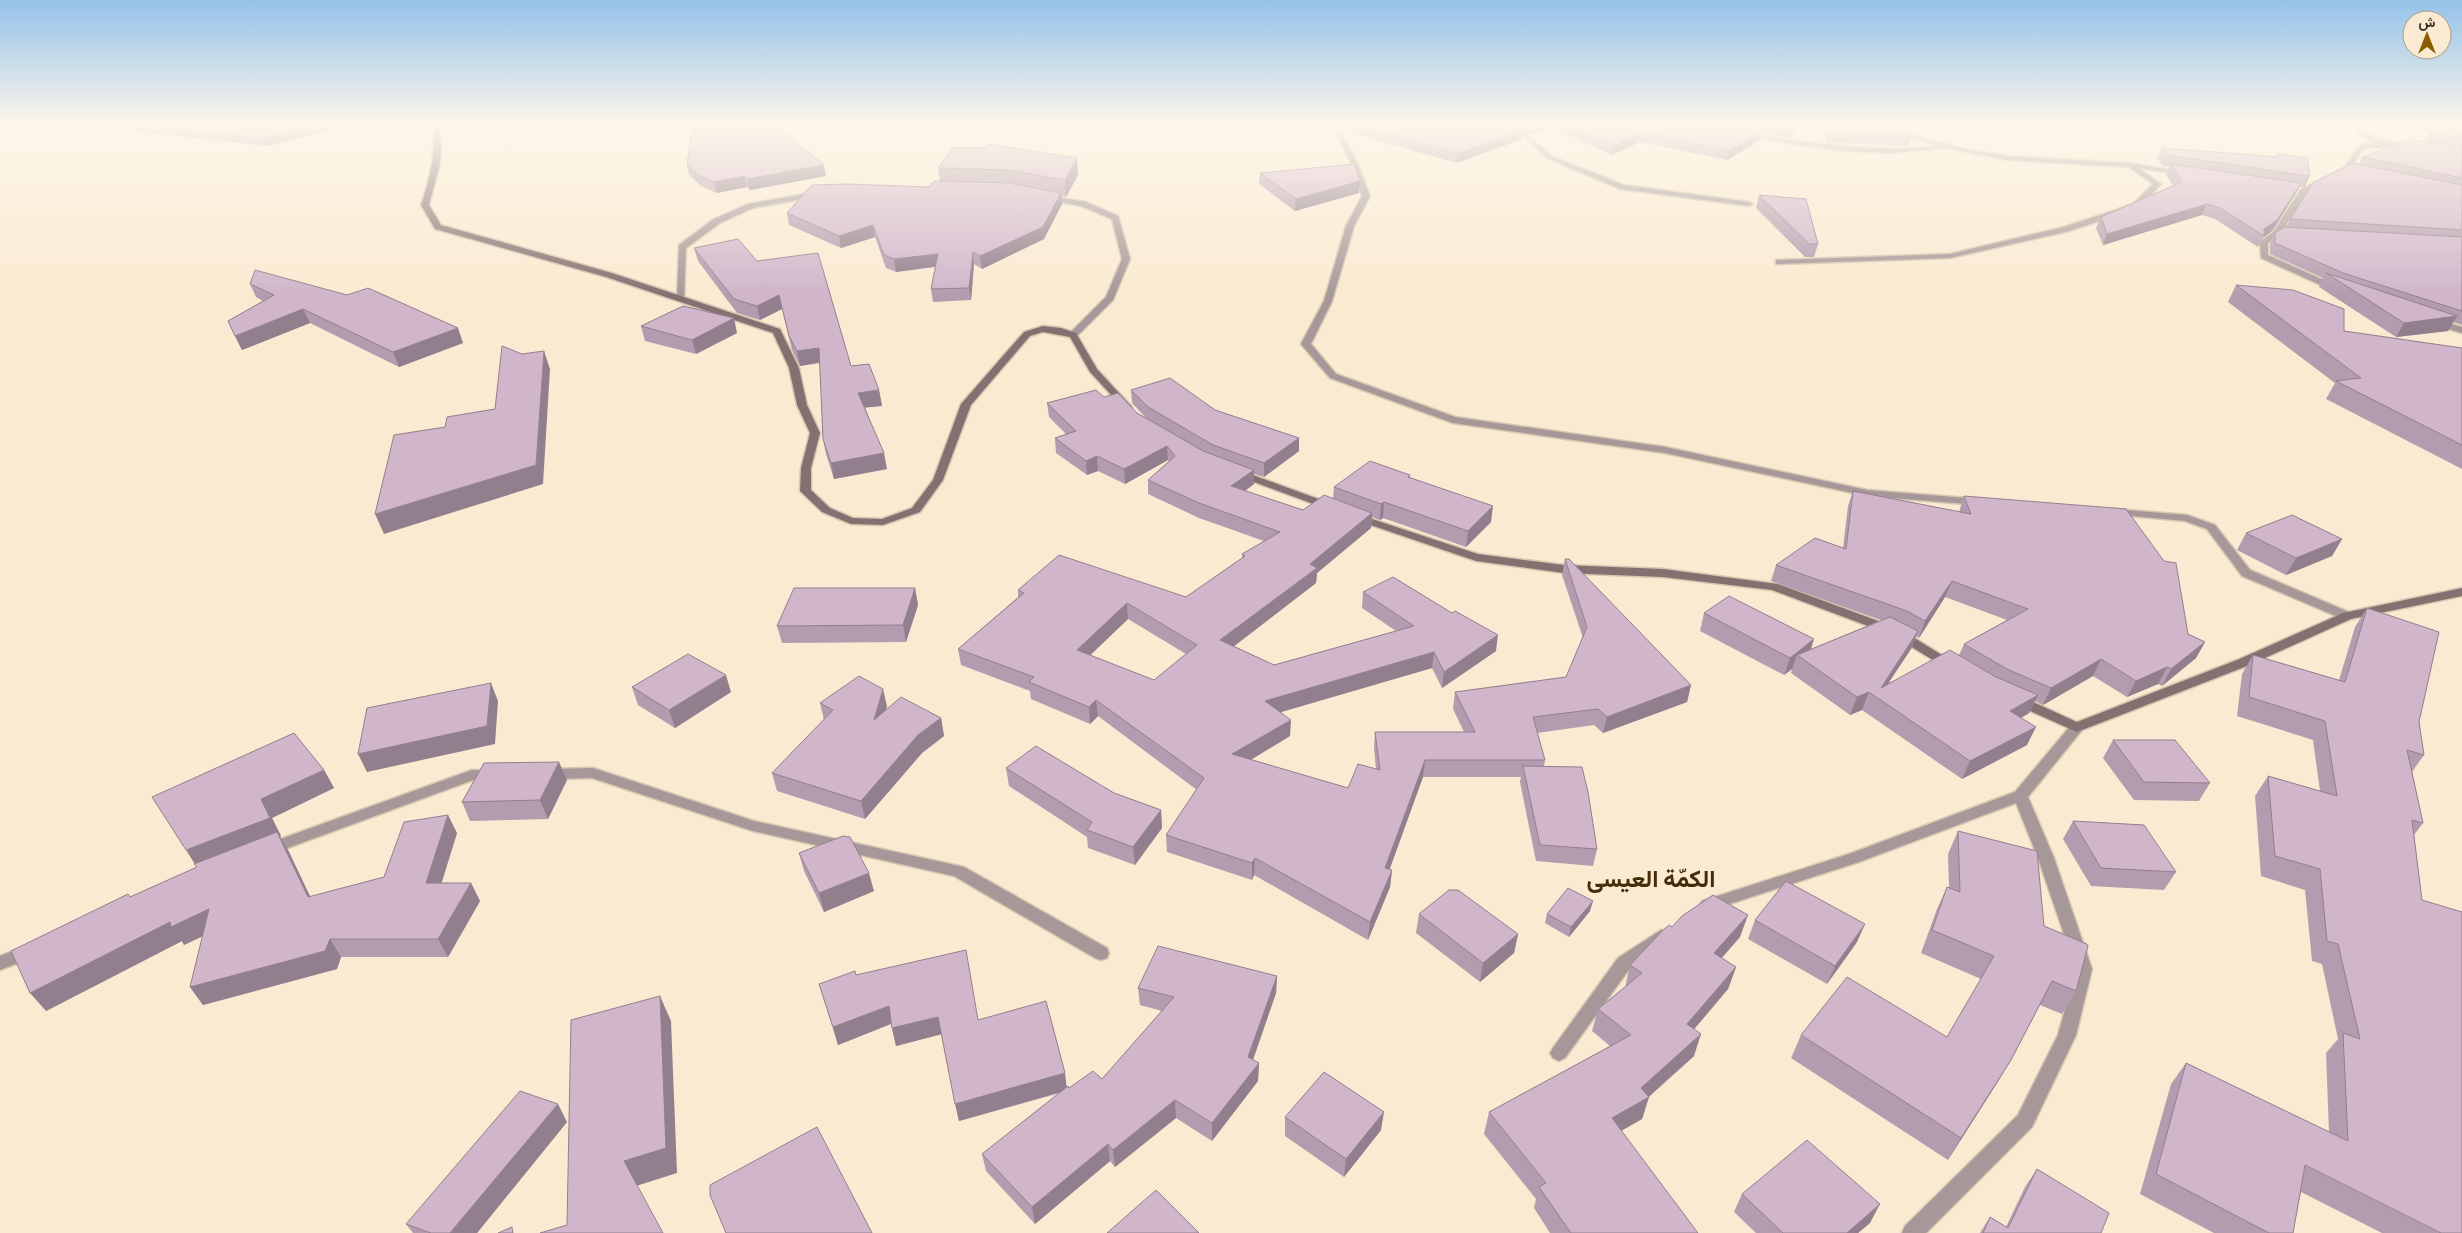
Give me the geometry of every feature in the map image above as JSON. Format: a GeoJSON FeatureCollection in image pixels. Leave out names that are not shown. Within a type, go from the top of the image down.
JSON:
{"type":"FeatureCollection","features":[{"type":"Feature","properties":{"kind":"street"},"geometry":{"type":"LineString","coordinates":[[433,181],[425,205],[438,227],[461,236],[609,275],[777,331],[794,368],[802,404],[815,433],[806,468],[805,491],[826,510],[851,521],[883,522],[916,510],[938,480],[966,404],[1027,334],[1043,329],[1061,331],[1073,335],[1093,370],[1136,418]]}},
{"type":"Feature","properties":{"kind":"street"},"geometry":{"type":"LineString","coordinates":[[1361,181],[1366,196],[1350,226],[1328,301],[1306,344],[1333,376],[1453,420],[1665,450],[1867,493],[1993,503]]}},
{"type":"Feature","properties":{"kind":"street"},"geometry":{"type":"LineString","coordinates":[[1609,181],[1623,186],[1750,204]]}},
{"type":"Feature","properties":{"kind":"street"},"geometry":{"type":"LineString","coordinates":[[1779,262],[1950,256],[2066,229],[2136,206],[2157,184],[2152,181]]}},
{"type":"Feature","properties":{"kind":"street"},"geometry":{"type":"LineString","coordinates":[[2324,181],[2304,191],[2276,234],[2264,242],[2264,256],[2342,291]]}},
{"type":"Feature","properties":{"kind":"street"},"geometry":{"type":"LineString","coordinates":[[2295,189],[2304,191]]}},
{"type":"Feature","properties":{"kind":"street"},"geometry":{"type":"LineString","coordinates":[[680,298],[682,247],[717,221],[751,206],[810,193],[828,193]]}},
{"type":"Feature","properties":{"kind":"street"},"geometry":{"type":"LineString","coordinates":[[1037,196],[1082,204],[1115,218],[1126,259],[1110,298],[1073,335]]}},
{"type":"Feature","properties":{"kind":"street"},"geometry":{"type":"LineString","coordinates":[[2276,234],[2285,234]]}},
{"type":"Feature","properties":{"kind":"street"},"geometry":{"type":"LineString","coordinates":[[2428,320],[2462,330]]}},
{"type":"Feature","properties":{"kind":"street"},"geometry":{"type":"LineString","coordinates":[[1227,469],[1344,512],[1476,557],[1564,569],[1663,574],[1774,588],[1896,632],[1962,671]]}},
{"type":"Feature","properties":{"kind":"street"},"geometry":{"type":"LineString","coordinates":[[2099,511],[2187,518],[2211,527],[2246,573],[2347,616]]}},
{"type":"Feature","properties":{"kind":"street"},"geometry":{"type":"LineString","coordinates":[[1691,916],[1706,906],[1854,858],[2020,796],[2077,727],[2242,662],[2347,616],[2462,592]]}},
{"type":"Feature","properties":{"kind":"street"},"geometry":{"type":"LineString","coordinates":[[2003,694],[2077,727]]}},
{"type":"Feature","properties":{"kind":"street"},"geometry":{"type":"LineString","coordinates":[[537,774],[593,772],[753,826],[958,871],[1101,953]]}},
{"type":"Feature","properties":{"kind":"street"},"geometry":{"type":"LineString","coordinates":[[253,854],[472,775],[509,774]]}},
{"type":"Feature","properties":{"kind":"street"},"geometry":{"type":"LineString","coordinates":[[1912,1233],[2025,1121],[2067,1035],[2084,969],[2046,858],[2020,796]]}},
{"type":"Feature","properties":{"kind":"street"},"geometry":{"type":"LineString","coordinates":[[1559,1054],[1624,963],[1676,927]]}},
{"type":"Feature","properties":{"kind":"street"},"geometry":{"type":"LineString","coordinates":[[0,964],[45,944]]}},
{"type":"Feature","properties":{"kind":"building"},"geometry":{"type":"Polygon","coordinates":[[[934,181],[1009,183],[1061,193],[1043,227],[980,256],[973,252],[969,288],[931,289],[938,254],[894,259],[884,255],[873,225],[839,236],[787,213],[812,185],[847,184],[929,187],[934,181]]]}},
{"type":"Feature","properties":{"kind":"building"},"geometry":{"type":"Polygon","coordinates":[[[1270,181],[1360,181],[1296,199],[1270,181]]]}},
{"type":"Feature","properties":{"kind":"building"},"geometry":{"type":"Polygon","coordinates":[[[2181,181],[2284,181],[2301,183],[2277,220],[2264,229],[2264,236],[2220,208],[2207,204],[2107,234],[2101,217],[2182,182],[2181,181]]]}},
{"type":"Feature","properties":{"kind":"building"},"geometry":{"type":"Polygon","coordinates":[[[2318,181],[2440,181],[2462,185],[2462,230],[2290,219],[2313,183],[2318,181]]]}},
{"type":"Feature","properties":{"kind":"building"},"geometry":{"type":"Polygon","coordinates":[[[1759,195],[1806,199],[1818,244],[1809,244],[1759,195]]]}},
{"type":"Feature","properties":{"kind":"building"},"geometry":{"type":"Polygon","coordinates":[[[2284,227],[2462,237],[2462,311],[2343,273],[2275,243],[2275,233],[2284,227]]]}},
{"type":"Feature","properties":{"kind":"building"},"geometry":{"type":"Polygon","coordinates":[[[738,239],[757,261],[818,253],[851,366],[869,364],[879,390],[858,393],[884,453],[831,463],[823,439],[819,348],[797,351],[789,336],[779,295],[757,306],[734,299],[694,248],[738,239]]]}},
{"type":"Feature","properties":{"kind":"building"},"geometry":{"type":"Polygon","coordinates":[[[255,270],[347,295],[368,288],[458,328],[393,352],[303,309],[235,336],[228,321],[274,295],[250,284],[255,270]]]}},
{"type":"Feature","properties":{"kind":"building"},"geometry":{"type":"Polygon","coordinates":[[[2326,273],[2457,316],[2404,323],[2326,273]]]}},
{"type":"Feature","properties":{"kind":"building"},"geometry":{"type":"Polygon","coordinates":[[[2236,285],[2293,290],[2344,309],[2344,331],[2462,348],[2462,445],[2336,381],[2361,378],[2236,285]]]}},
{"type":"Feature","properties":{"kind":"building"},"geometry":{"type":"Polygon","coordinates":[[[683,306],[734,318],[692,340],[641,326],[683,306]]]}},
{"type":"Feature","properties":{"kind":"building"},"geometry":{"type":"Polygon","coordinates":[[[502,346],[522,354],[544,351],[536,465],[375,514],[394,435],[445,427],[447,417],[495,409],[502,346]]]}},
{"type":"Feature","properties":{"kind":"building"},"geometry":{"type":"Polygon","coordinates":[[[1170,378],[1215,410],[1299,438],[1264,463],[1213,445],[1148,407],[1131,390],[1170,378]]]}},
{"type":"Feature","properties":{"kind":"building"},"geometry":{"type":"Polygon","coordinates":[[[1096,390],[1104,397],[1118,393],[1137,413],[1203,451],[1254,470],[1231,486],[1303,510],[1324,495],[1372,513],[1310,564],[1317,568],[1220,640],[1274,665],[1414,626],[1363,592],[1393,577],[1452,613],[1455,611],[1498,635],[1444,672],[1434,652],[1265,701],[1291,720],[1232,754],[1348,788],[1358,764],[1380,770],[1375,732],[1475,732],[1455,692],[1566,677],[1587,627],[1565,559],[1569,559],[1691,685],[1607,717],[1598,709],[1533,717],[1545,760],[1425,760],[1385,868],[1392,870],[1370,922],[1255,858],[1252,863],[1166,835],[1204,778],[1096,700],[1089,707],[1029,682],[1034,677],[958,649],[1024,593],[1018,590],[1059,555],[1186,597],[1245,556],[1242,554],[1280,532],[1199,503],[1148,480],[1175,456],[1167,446],[1124,469],[1097,456],[1086,461],[1055,438],[1076,431],[1047,403],[1096,390]],[[1127,603],[1077,650],[1154,680],[1197,645],[1127,603]]]}},
{"type":"Feature","properties":{"kind":"building"},"geometry":{"type":"Polygon","coordinates":[[[1370,461],[1410,475],[1408,477],[1493,506],[1468,531],[1334,487],[1370,461]]]}},
{"type":"Feature","properties":{"kind":"building"},"geometry":{"type":"Polygon","coordinates":[[[1853,491],[1971,514],[1964,496],[2126,509],[2164,561],[2176,563],[2188,634],[2205,642],[2171,669],[2167,667],[2136,681],[2101,659],[2051,688],[2007,669],[1964,644],[2028,609],[1952,581],[1925,621],[1907,611],[1776,565],[1815,538],[1846,549],[1853,491]]]}},
{"type":"Feature","properties":{"kind":"building"},"geometry":{"type":"Polygon","coordinates":[[[2292,515],[2342,539],[2296,558],[2246,533],[2292,515]]]}},
{"type":"Feature","properties":{"kind":"building"},"geometry":{"type":"Polygon","coordinates":[[[794,588],[915,588],[903,625],[777,626],[794,588]]]}},
{"type":"Feature","properties":{"kind":"building"},"geometry":{"type":"Polygon","coordinates":[[[1729,596],[1814,639],[1790,658],[1704,613],[1729,596]]]}},
{"type":"Feature","properties":{"kind":"building"},"geometry":{"type":"Polygon","coordinates":[[[2367,608],[2439,632],[2419,722],[2424,755],[2407,750],[2423,823],[2412,820],[2422,900],[2462,912],[2462,1233],[2441,1233],[2305,1165],[2293,1233],[2269,1233],[2156,1174],[2186,1063],[2348,1141],[2343,1033],[2360,1039],[2338,944],[2327,941],[2320,869],[2275,856],[2268,776],[2337,796],[2325,721],[2249,697],[2253,655],[2345,682],[2367,608]]]}},
{"type":"Feature","properties":{"kind":"building"},"geometry":{"type":"Polygon","coordinates":[[[1890,617],[1918,631],[1881,688],[1950,650],[1996,677],[2038,695],[2010,711],[2036,727],[1970,761],[1869,692],[1857,697],[1797,655],[1890,617]]]}},
{"type":"Feature","properties":{"kind":"building"},"geometry":{"type":"Polygon","coordinates":[[[688,654],[726,675],[669,710],[632,687],[688,654]]]}},
{"type":"Feature","properties":{"kind":"building"},"geometry":{"type":"Polygon","coordinates":[[[859,676],[883,689],[874,720],[901,697],[941,718],[918,735],[861,801],[772,773],[833,710],[820,703],[859,676]]]}},
{"type":"Feature","properties":{"kind":"building"},"geometry":{"type":"Polygon","coordinates":[[[491,683],[487,726],[358,754],[367,708],[491,683]]]}},
{"type":"Feature","properties":{"kind":"building"},"geometry":{"type":"Polygon","coordinates":[[[294,733],[324,770],[261,799],[270,818],[186,850],[152,797],[294,733]]]}},
{"type":"Feature","properties":{"kind":"building"},"geometry":{"type":"Polygon","coordinates":[[[2113,740],[2175,740],[2210,783],[2144,782],[2113,740]]]}},
{"type":"Feature","properties":{"kind":"building"},"geometry":{"type":"Polygon","coordinates":[[[1036,746],[1114,793],[1161,810],[1133,847],[1087,830],[1092,822],[1006,768],[1036,746]]]}},
{"type":"Feature","properties":{"kind":"building"},"geometry":{"type":"Polygon","coordinates":[[[559,762],[540,800],[462,802],[484,763],[559,762]]]}},
{"type":"Feature","properties":{"kind":"building"},"geometry":{"type":"Polygon","coordinates":[[[1523,766],[1582,767],[1597,849],[1540,845],[1523,766]]]}},
{"type":"Feature","properties":{"kind":"building"},"geometry":{"type":"Polygon","coordinates":[[[448,815],[426,883],[471,883],[438,939],[330,939],[325,951],[190,987],[209,909],[171,927],[170,922],[30,993],[11,951],[128,894],[130,897],[197,867],[194,864],[277,832],[308,897],[384,877],[404,822],[448,815]]]}},
{"type":"Feature","properties":{"kind":"building"},"geometry":{"type":"Polygon","coordinates":[[[2073,821],[2144,825],[2176,872],[2101,868],[2073,821]]]}},
{"type":"Feature","properties":{"kind":"building"},"geometry":{"type":"Polygon","coordinates":[[[1958,831],[2037,851],[2044,926],[2088,946],[2076,991],[2052,981],[2011,1060],[1961,1138],[1801,1035],[1847,977],[1947,1037],[1994,956],[1932,930],[1947,887],[1960,892],[1958,831]]]}},
{"type":"Feature","properties":{"kind":"building"},"geometry":{"type":"Polygon","coordinates":[[[843,836],[850,837],[869,873],[819,893],[799,853],[843,836]]]}},
{"type":"Feature","properties":{"kind":"building"},"geometry":{"type":"Polygon","coordinates":[[[1786,881],[1865,924],[1835,966],[1755,920],[1786,881]]]}},
{"type":"Feature","properties":{"kind":"building"},"geometry":{"type":"Polygon","coordinates":[[[1568,888],[1593,901],[1571,927],[1547,914],[1568,888]]]}},
{"type":"Feature","properties":{"kind":"building"},"geometry":{"type":"Polygon","coordinates":[[[1449,890],[1458,890],[1518,934],[1483,963],[1419,914],[1449,890]]]}},
{"type":"Feature","properties":{"kind":"building"},"geometry":{"type":"Polygon","coordinates":[[[1713,895],[1748,915],[1714,953],[1736,967],[1687,1024],[1701,1034],[1641,1088],[1649,1097],[1612,1118],[1698,1233],[1571,1233],[1539,1187],[1546,1183],[1489,1112],[1631,1035],[1598,1009],[1642,973],[1630,965],[1663,930],[1669,925],[1672,927],[1682,916],[1713,895]]]}},
{"type":"Feature","properties":{"kind":"building"},"geometry":{"type":"Polygon","coordinates":[[[1158,946],[1277,976],[1248,1057],[1259,1063],[1212,1123],[1175,1100],[1113,1150],[1108,1144],[1032,1207],[982,1154],[1068,1086],[1069,1088],[1093,1071],[1102,1079],[1174,997],[1138,988],[1158,946]]]}},
{"type":"Feature","properties":{"kind":"building"},"geometry":{"type":"Polygon","coordinates":[[[966,950],[978,1020],[1046,1001],[1065,1073],[955,1104],[938,1017],[892,1028],[889,1006],[833,1027],[819,984],[855,971],[856,975],[966,950]]]}},
{"type":"Feature","properties":{"kind":"building"},"geometry":{"type":"Polygon","coordinates":[[[660,996],[666,1148],[624,1161],[663,1233],[540,1233],[567,1225],[571,1020],[660,996]]]}},
{"type":"Feature","properties":{"kind":"building"},"geometry":{"type":"Polygon","coordinates":[[[1324,1072],[1384,1112],[1346,1159],[1285,1117],[1324,1072]]]}},
{"type":"Feature","properties":{"kind":"building"},"geometry":{"type":"Polygon","coordinates":[[[520,1091],[558,1104],[450,1233],[431,1233],[406,1224],[520,1091]]]}},
{"type":"Feature","properties":{"kind":"building"},"geometry":{"type":"Polygon","coordinates":[[[817,1127],[872,1233],[726,1233],[710,1195],[710,1185],[817,1127]]]}},
{"type":"Feature","properties":{"kind":"building"},"geometry":{"type":"Polygon","coordinates":[[[1807,1140],[1880,1204],[1847,1233],[1783,1233],[1742,1194],[1807,1140]]]}},
{"type":"Feature","properties":{"kind":"building"},"geometry":{"type":"Polygon","coordinates":[[[2037,1169],[2109,1213],[2101,1233],[1983,1233],[1990,1217],[2008,1228],[2037,1169]]]}},
{"type":"Feature","properties":{"kind":"building"},"geometry":{"type":"Polygon","coordinates":[[[1156,1190],[1199,1233],[1107,1233],[1156,1190]]]}},
{"type":"Feature","properties":{"kind":"building"},"geometry":{"type":"Polygon","coordinates":[[[512,1227],[513,1233],[498,1233],[512,1227]]]}},
{"type":"Feature","properties":{"kind":"district","name":"الكمّة العيسى"},"geometry":{"type":"Point","coordinates":[1651,878]}}]}
